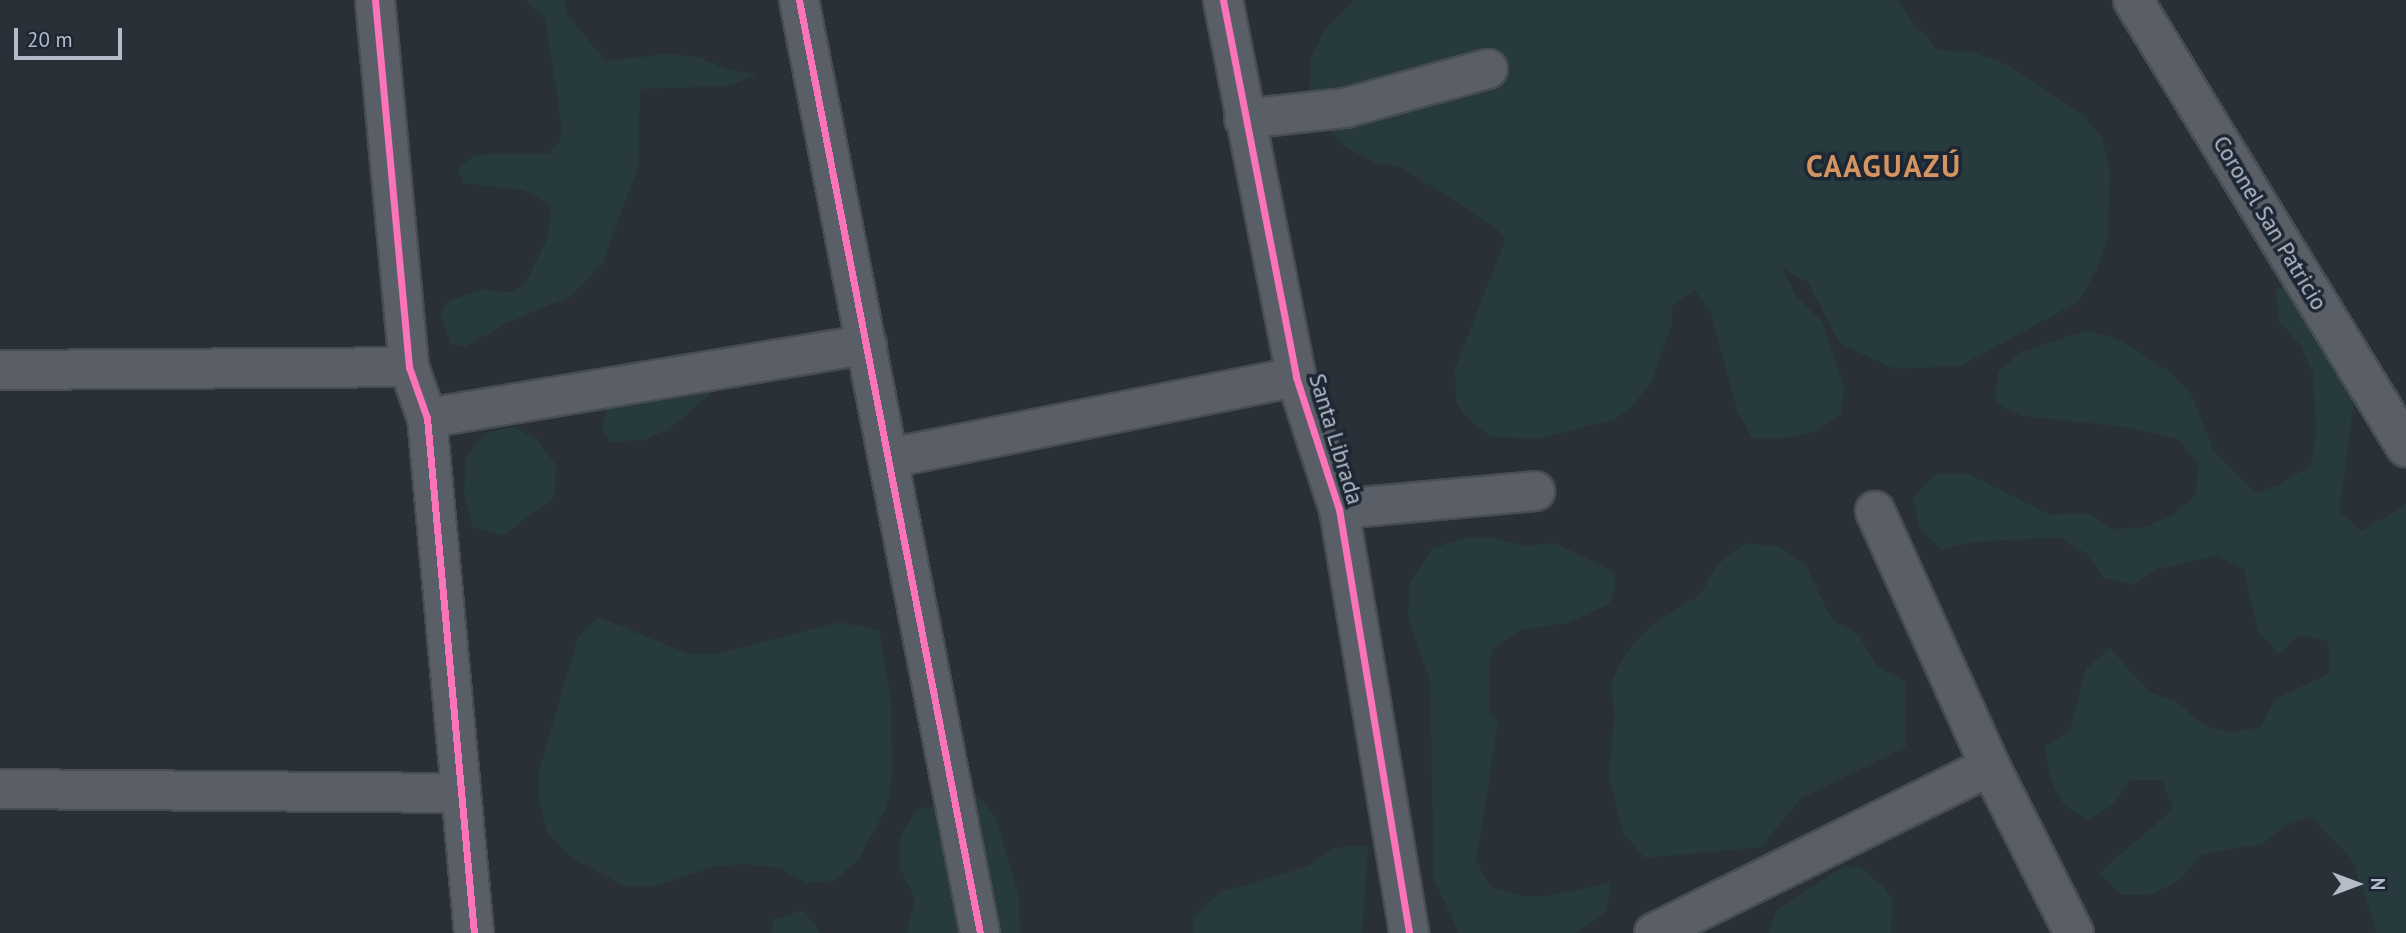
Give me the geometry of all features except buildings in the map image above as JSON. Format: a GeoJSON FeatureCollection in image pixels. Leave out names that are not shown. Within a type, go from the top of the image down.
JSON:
{"type":"FeatureCollection","features":[{"type":"Feature","properties":{"kind":"street"},"geometry":{"type":"LineString","coordinates":[[375,0],[409,367],[427,418],[459,793],[474,933]]}},
{"type":"Feature","properties":{"kind":"street"},"geometry":{"type":"LineString","coordinates":[[799,0],[890,458],[980,933]]}},
{"type":"Feature","properties":{"kind":"street","name":"Santa Librada"},"geometry":{"type":"LineString","coordinates":[[1223,0],[1296,377],[1339,509],[1409,933]]}},
{"type":"Feature","properties":{"kind":"street","name":"Coronel San Patricio"},"geometry":{"type":"LineString","coordinates":[[2133,0],[2406,447]]}},
{"type":"Feature","properties":{"kind":"street"},"geometry":{"type":"LineString","coordinates":[[1244,119],[1346,108],[1488,69]]}},
{"type":"Feature","properties":{"kind":"street"},"geometry":{"type":"LineString","coordinates":[[427,418],[867,344]]}},
{"type":"Feature","properties":{"kind":"street"},"geometry":{"type":"LineString","coordinates":[[0,370],[409,367]]}},
{"type":"Feature","properties":{"kind":"street"},"geometry":{"type":"LineString","coordinates":[[890,458],[1296,377]]}},
{"type":"Feature","properties":{"kind":"street"},"geometry":{"type":"LineString","coordinates":[[1339,509],[1535,491]]}},
{"type":"Feature","properties":{"kind":"street"},"geometry":{"type":"LineString","coordinates":[[1875,511],[1990,766],[2074,933]]}},
{"type":"Feature","properties":{"kind":"street"},"geometry":{"type":"LineString","coordinates":[[1654,933],[1990,766]]}},
{"type":"Feature","properties":{"kind":"street"},"geometry":{"type":"LineString","coordinates":[[0,789],[459,793]]}},
{"type":"Feature","properties":{"kind":"green space"},"geometry":{"type":"Polygon","coordinates":[[[526,0],[565,0],[565,12],[605,61],[668,54],[698,57],[727,70],[758,74],[729,86],[640,89],[638,167],[603,262],[571,296],[506,323],[466,347],[451,344],[441,315],[449,301],[480,290],[511,292],[525,285],[548,237],[552,205],[523,190],[462,183],[458,168],[472,157],[487,154],[549,154],[559,142],[562,127],[545,18],[526,0]]]}},
{"type":"Feature","properties":{"kind":"green space"},"geometry":{"type":"Polygon","coordinates":[[[1355,0],[1899,0],[1915,28],[1929,37],[1936,50],[1973,52],[2005,64],[2083,115],[2102,137],[2110,169],[2108,236],[2096,271],[2079,301],[1960,366],[1895,369],[1839,343],[1808,282],[1782,268],[1796,296],[1822,322],[1844,385],[1841,414],[1816,432],[1784,438],[1752,438],[1737,410],[1712,316],[1695,290],[1672,307],[1672,324],[1652,381],[1630,409],[1615,419],[1542,438],[1490,437],[1464,414],[1456,400],[1455,369],[1505,241],[1496,228],[1403,168],[1373,162],[1344,146],[1321,119],[1309,90],[1311,59],[1324,31],[1355,0]]]}},
{"type":"Feature","properties":{"kind":"green space"},"geometry":{"type":"Polygon","coordinates":[[[2306,281],[2355,394],[2339,512],[2362,531],[2406,504],[2406,933],[2377,933],[2353,861],[2311,816],[2284,826],[2262,844],[2202,854],[2177,882],[2150,895],[2121,895],[2099,873],[2173,809],[2162,780],[2131,780],[2114,804],[2089,820],[2063,804],[2050,778],[2044,747],[2070,730],[2086,669],[2110,648],[2149,692],[2177,702],[2202,724],[2230,733],[2261,727],[2275,699],[2330,673],[2328,641],[2300,634],[2279,654],[2258,632],[2244,569],[2217,556],[2157,569],[2132,585],[2104,578],[2086,553],[2059,537],[1970,542],[1942,550],[1920,529],[1913,498],[1935,474],[1967,473],[2050,515],[2087,513],[2112,529],[2145,527],[2173,515],[2196,495],[2198,464],[2179,439],[2119,426],[2023,416],[1995,403],[1998,372],[2021,352],[2087,330],[2117,339],[2169,371],[2191,394],[2214,451],[2256,493],[2283,483],[2311,465],[2316,433],[2313,372],[2300,345],[2279,321],[2276,289],[2306,281]]]}},
{"type":"Feature","properties":{"kind":"green space"},"geometry":{"type":"Polygon","coordinates":[[[677,354],[721,354],[734,373],[670,429],[644,440],[611,442],[602,430],[610,396],[632,367],[677,354]]]}},
{"type":"Feature","properties":{"kind":"green space"},"geometry":{"type":"Polygon","coordinates":[[[515,427],[537,440],[556,465],[554,498],[502,536],[473,527],[464,493],[466,458],[486,432],[515,427]]]}},
{"type":"Feature","properties":{"kind":"green space"},"geometry":{"type":"Polygon","coordinates":[[[1462,538],[1494,538],[1523,546],[1555,543],[1613,571],[1616,587],[1609,604],[1568,623],[1520,630],[1494,647],[1489,663],[1489,709],[1498,723],[1476,861],[1491,887],[1520,896],[1550,896],[1611,882],[1606,911],[1575,933],[1459,933],[1434,879],[1430,680],[1408,616],[1410,583],[1431,550],[1462,538]]]}},
{"type":"Feature","properties":{"kind":"green space"},"geometry":{"type":"Polygon","coordinates":[[[1746,543],[1778,547],[1806,566],[1832,620],[1858,634],[1877,666],[1906,682],[1906,747],[1800,799],[1761,847],[1645,858],[1624,835],[1609,776],[1614,715],[1611,682],[1626,653],[1649,628],[1701,594],[1717,565],[1746,543]]]}},
{"type":"Feature","properties":{"kind":"green space"},"geometry":{"type":"Polygon","coordinates":[[[599,617],[688,654],[718,654],[839,622],[879,630],[891,701],[892,776],[887,807],[859,858],[836,880],[807,883],[779,868],[747,864],[716,866],[656,886],[625,886],[570,857],[548,833],[539,804],[539,771],[578,638],[599,617]]]}},
{"type":"Feature","properties":{"kind":"green space"},"geometry":{"type":"Polygon","coordinates":[[[975,793],[995,816],[1019,896],[1020,933],[907,933],[915,898],[900,868],[900,838],[916,810],[975,793]]]}},
{"type":"Feature","properties":{"kind":"green space"},"geometry":{"type":"Polygon","coordinates":[[[1368,845],[1362,933],[1194,933],[1193,917],[1219,893],[1309,866],[1334,848],[1368,845]]]}},
{"type":"Feature","properties":{"kind":"green space"},"geometry":{"type":"Polygon","coordinates":[[[1845,866],[1860,868],[1884,887],[1892,900],[1891,933],[1768,933],[1777,910],[1845,866]]]}},
{"type":"Feature","properties":{"kind":"green space"},"geometry":{"type":"Polygon","coordinates":[[[804,910],[820,933],[771,933],[774,919],[804,910]]]}},
{"type":"Feature","properties":{"kind":"cycle path"},"geometry":{"type":"LineString","coordinates":[[375,0],[409,367],[427,418],[474,933]]}},
{"type":"Feature","properties":{"kind":"cycle path"},"geometry":{"type":"LineString","coordinates":[[799,0],[980,933]]}},
{"type":"Feature","properties":{"kind":"cycle path"},"geometry":{"type":"LineString","coordinates":[[1223,0],[1296,377],[1339,509],[1409,933]]}},
{"type":"Feature","properties":{"kind":"district","name":"CAAGUAZÚ"},"geometry":{"type":"Point","coordinates":[1884,166]}}]}
